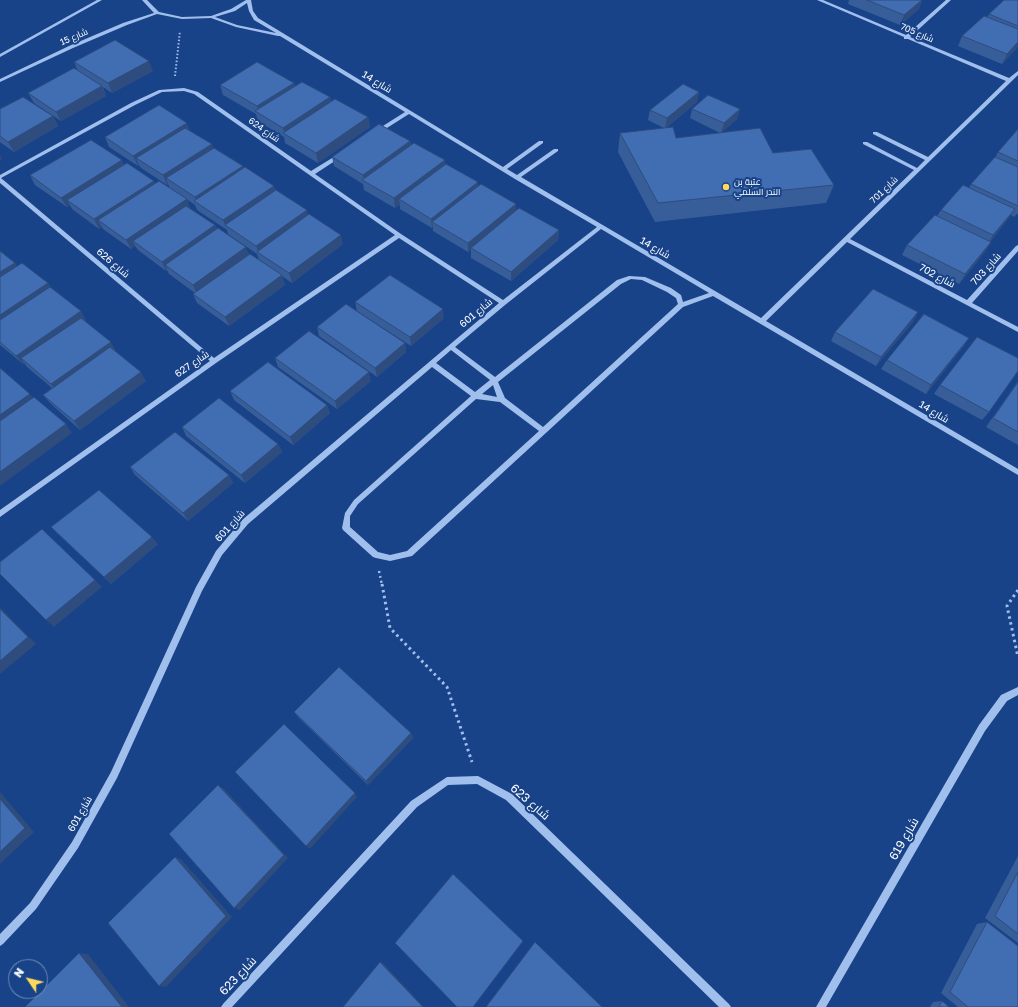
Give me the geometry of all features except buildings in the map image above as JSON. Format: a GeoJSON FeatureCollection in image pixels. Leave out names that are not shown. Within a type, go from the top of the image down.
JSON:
{"type":"FeatureCollection","features":[{"type":"Feature","properties":{"kind":"street","name":"شارع 15"},"geometry":{"type":"LineString","coordinates":[[0,56],[17,48],[100,0]]}},
{"type":"Feature","properties":{"kind":"street"},"geometry":{"type":"LineString","coordinates":[[144,0],[157,12],[182,18],[211,17],[233,10],[249,0]]}},
{"type":"Feature","properties":{"kind":"street","name":"شارع 14"},"geometry":{"type":"LineString","coordinates":[[249,0],[251,11],[256,19],[285,37],[518,178],[1018,472]]}},
{"type":"Feature","properties":{"kind":"street","name":"شارع 705"},"geometry":{"type":"LineString","coordinates":[[820,0],[906,38],[1009,80]]}},
{"type":"Feature","properties":{"kind":"street"},"geometry":{"type":"LineString","coordinates":[[906,38],[950,0]]}},
{"type":"Feature","properties":{"kind":"street","name":"شارع 15"},"geometry":{"type":"LineString","coordinates":[[0,81],[71,47],[157,12]]}},
{"type":"Feature","properties":{"kind":"street","name":"شارع 14"},"geometry":{"type":"LineString","coordinates":[[211,17],[236,26],[285,37]]}},
{"type":"Feature","properties":{"kind":"street"},"geometry":{"type":"LineString","coordinates":[[0,51],[17,48]]}},
{"type":"Feature","properties":{"kind":"street","name":"شارع 701"},"geometry":{"type":"LineString","coordinates":[[762,321],[1018,72]]}},
{"type":"Feature","properties":{"kind":"street","name":"شارع 624"},"geometry":{"type":"LineString","coordinates":[[0,178],[133,104],[161,91],[184,89],[196,93],[399,235],[503,303]]}},
{"type":"Feature","properties":{"kind":"street"},"geometry":{"type":"LineString","coordinates":[[369,136],[408,112]]}},
{"type":"Feature","properties":{"kind":"street"},"geometry":{"type":"LineString","coordinates":[[875,133],[928,159]]}},
{"type":"Feature","properties":{"kind":"street"},"geometry":{"type":"LineString","coordinates":[[503,169],[541,142]]}},
{"type":"Feature","properties":{"kind":"street"},"geometry":{"type":"LineString","coordinates":[[865,143],[918,170]]}},
{"type":"Feature","properties":{"kind":"street"},"geometry":{"type":"LineString","coordinates":[[518,178],[556,150]]}},
{"type":"Feature","properties":{"kind":"street"},"geometry":{"type":"LineString","coordinates":[[311,174],[343,153]]}},
{"type":"Feature","properties":{"kind":"street","name":"شارع 626"},"geometry":{"type":"LineString","coordinates":[[0,178],[214,361]]}},
{"type":"Feature","properties":{"kind":"street","name":"شارع 601"},"geometry":{"type":"LineString","coordinates":[[0,941],[32,906],[75,845],[114,775],[200,589],[219,553],[245,522],[503,303],[601,226]]}},
{"type":"Feature","properties":{"kind":"street","name":"شارع 627"},"geometry":{"type":"LineString","coordinates":[[0,514],[214,361],[399,235]]}},
{"type":"Feature","properties":{"kind":"street","name":"شارع 702"},"geometry":{"type":"LineString","coordinates":[[846,239],[1018,330]]}},
{"type":"Feature","properties":{"kind":"street","name":"شارع 703"},"geometry":{"type":"LineString","coordinates":[[968,303],[1018,247]]}},
{"type":"Feature","properties":{"kind":"street"},"geometry":{"type":"LineString","coordinates":[[681,305],[679,297],[670,290],[643,278],[631,277],[619,282],[494,380],[356,502],[347,515],[346,528],[376,555],[390,558],[409,554],[681,305],[714,293]]}},
{"type":"Feature","properties":{"kind":"street"},"geometry":{"type":"LineString","coordinates":[[451,347],[494,380],[502,400]]}},
{"type":"Feature","properties":{"kind":"street"},"geometry":{"type":"LineString","coordinates":[[432,363],[475,396],[502,400],[544,431]]}},
{"type":"Feature","properties":{"kind":"street","name":"شارع 619"},"geometry":{"type":"LineString","coordinates":[[821,1007],[982,728],[1004,698],[1018,691]]}},
{"type":"Feature","properties":{"kind":"street","name":"شارع 623"},"geometry":{"type":"LineString","coordinates":[[226,1007],[414,804],[448,781],[478,780],[509,797],[726,1007]]}},
{"type":"Feature","properties":{"kind":"path"},"geometry":{"type":"LineString","coordinates":[[173,89],[182,18]]}},
{"type":"Feature","properties":{"kind":"path"},"geometry":{"type":"LineString","coordinates":[[376,555],[390,628],[447,687],[478,780]]}},
{"type":"Feature","properties":{"kind":"path"},"geometry":{"type":"LineString","coordinates":[[1018,590],[1007,606],[1018,657]]}},
{"type":"Feature","properties":{"kind":"place","name":"عتبة بن الندر السلمي"},"geometry":{"type":"Point","coordinates":[726,187]}}]}
